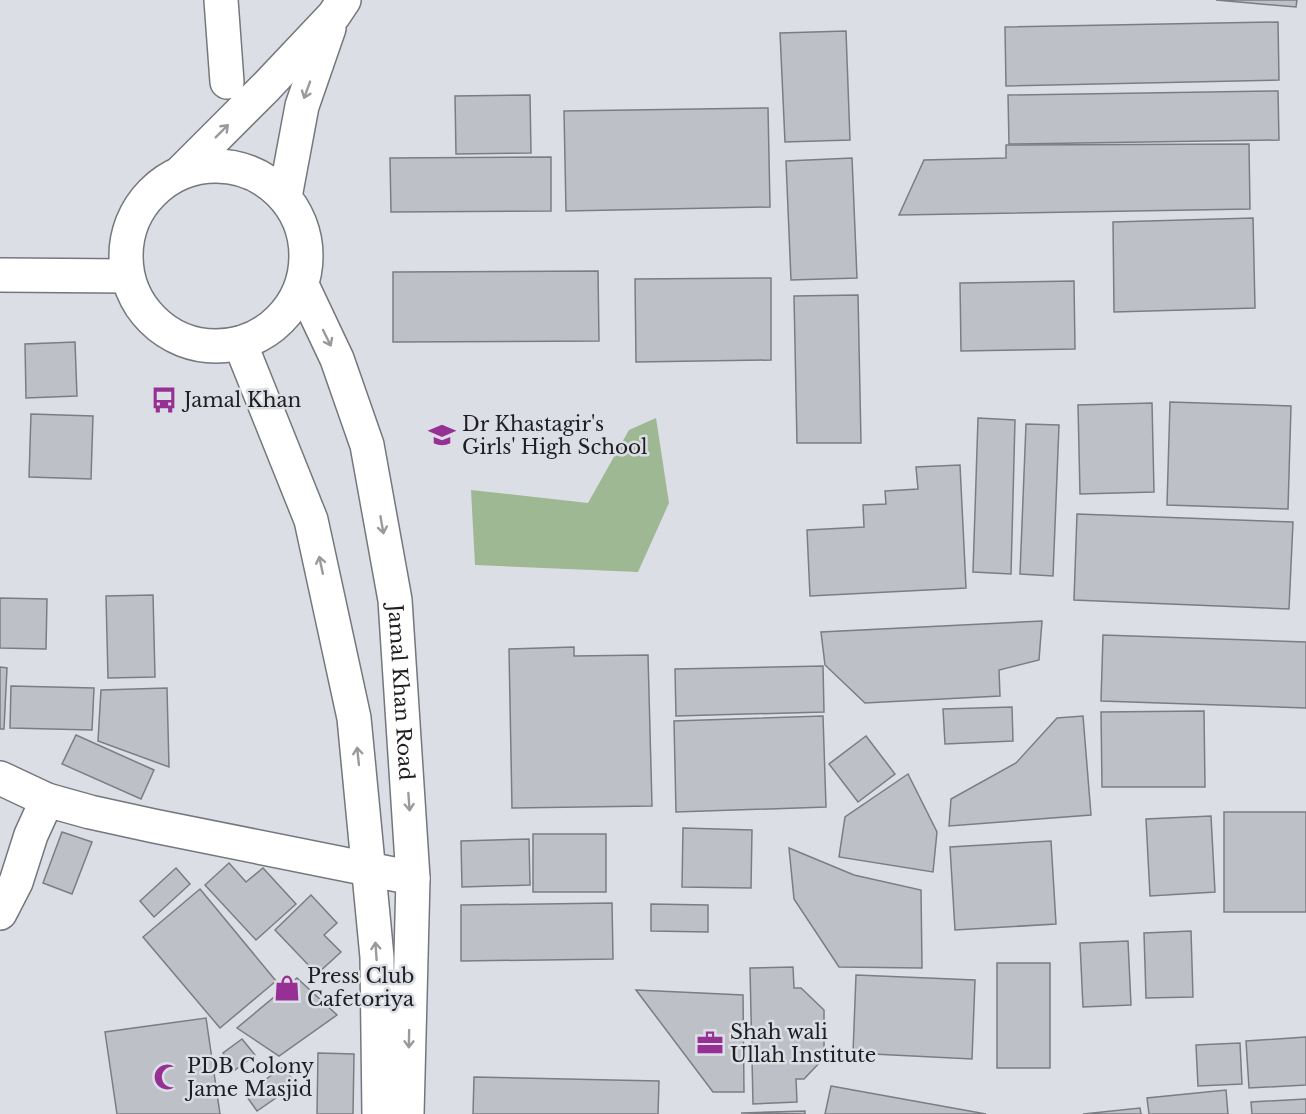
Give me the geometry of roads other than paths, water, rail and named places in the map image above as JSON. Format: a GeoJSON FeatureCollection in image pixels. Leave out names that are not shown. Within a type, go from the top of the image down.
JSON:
{"type":"FeatureCollection","features":[{"type":"Feature","properties":{"kind":"main road"},"geometry":{"type":"LineString","coordinates":[[221,0],[227,82]]}},
{"type":"Feature","properties":{"kind":"main road"},"geometry":{"type":"LineString","coordinates":[[181,172],[209,166],[237,168],[264,178],[285,197],[298,217],[305,240],[307,263],[302,285],[288,311],[267,331],[240,343],[212,346],[183,340],[158,325],[139,303],[127,276],[125,251],[130,226],[141,204],[159,185],[181,172],[339,8]]}},
{"type":"Feature","properties":{"kind":"main road"},"geometry":{"type":"LineString","coordinates":[[285,197],[302,106],[339,8]]}},
{"type":"Feature","properties":{"kind":"main road"},"geometry":{"type":"LineString","coordinates":[[0,275],[127,276]]}},
{"type":"Feature","properties":{"kind":"main road","name":"Jamal Khan Road"},"geometry":{"type":"LineString","coordinates":[[302,285],[337,359],[367,445],[395,600],[413,878],[407,1114]]}},
{"type":"Feature","properties":{"kind":"main road"},"geometry":{"type":"LineString","coordinates":[[240,343],[311,520],[354,718],[377,957],[379,1114]]}},
{"type":"Feature","properties":{"kind":"main road"},"geometry":{"type":"LineString","coordinates":[[0,778],[47,800],[153,826],[413,878]]}},
{"type":"Feature","properties":{"kind":"main road"},"geometry":{"type":"LineString","coordinates":[[0,913],[16,882],[31,835],[47,800]]}},
{"type":"Feature","properties":{"kind":"place","name":"Jamal Khan"},"geometry":{"type":"Point","coordinates":[164,400]}},
{"type":"Feature","properties":{"kind":"place","name":"Dr Khastagir's Girls' High School"},"geometry":{"type":"Point","coordinates":[442,435]}},
{"type":"Feature","properties":{"kind":"place","name":"Press Club Cafetoriya"},"geometry":{"type":"Point","coordinates":[287,988]}},
{"type":"Feature","properties":{"kind":"place","name":"Shah wali Ullah Institute"},"geometry":{"type":"Point","coordinates":[710,1043]}},
{"type":"Feature","properties":{"kind":"place","name":"PDB Colony Jame Masjid"},"geometry":{"type":"Point","coordinates":[167,1077]}}]}
